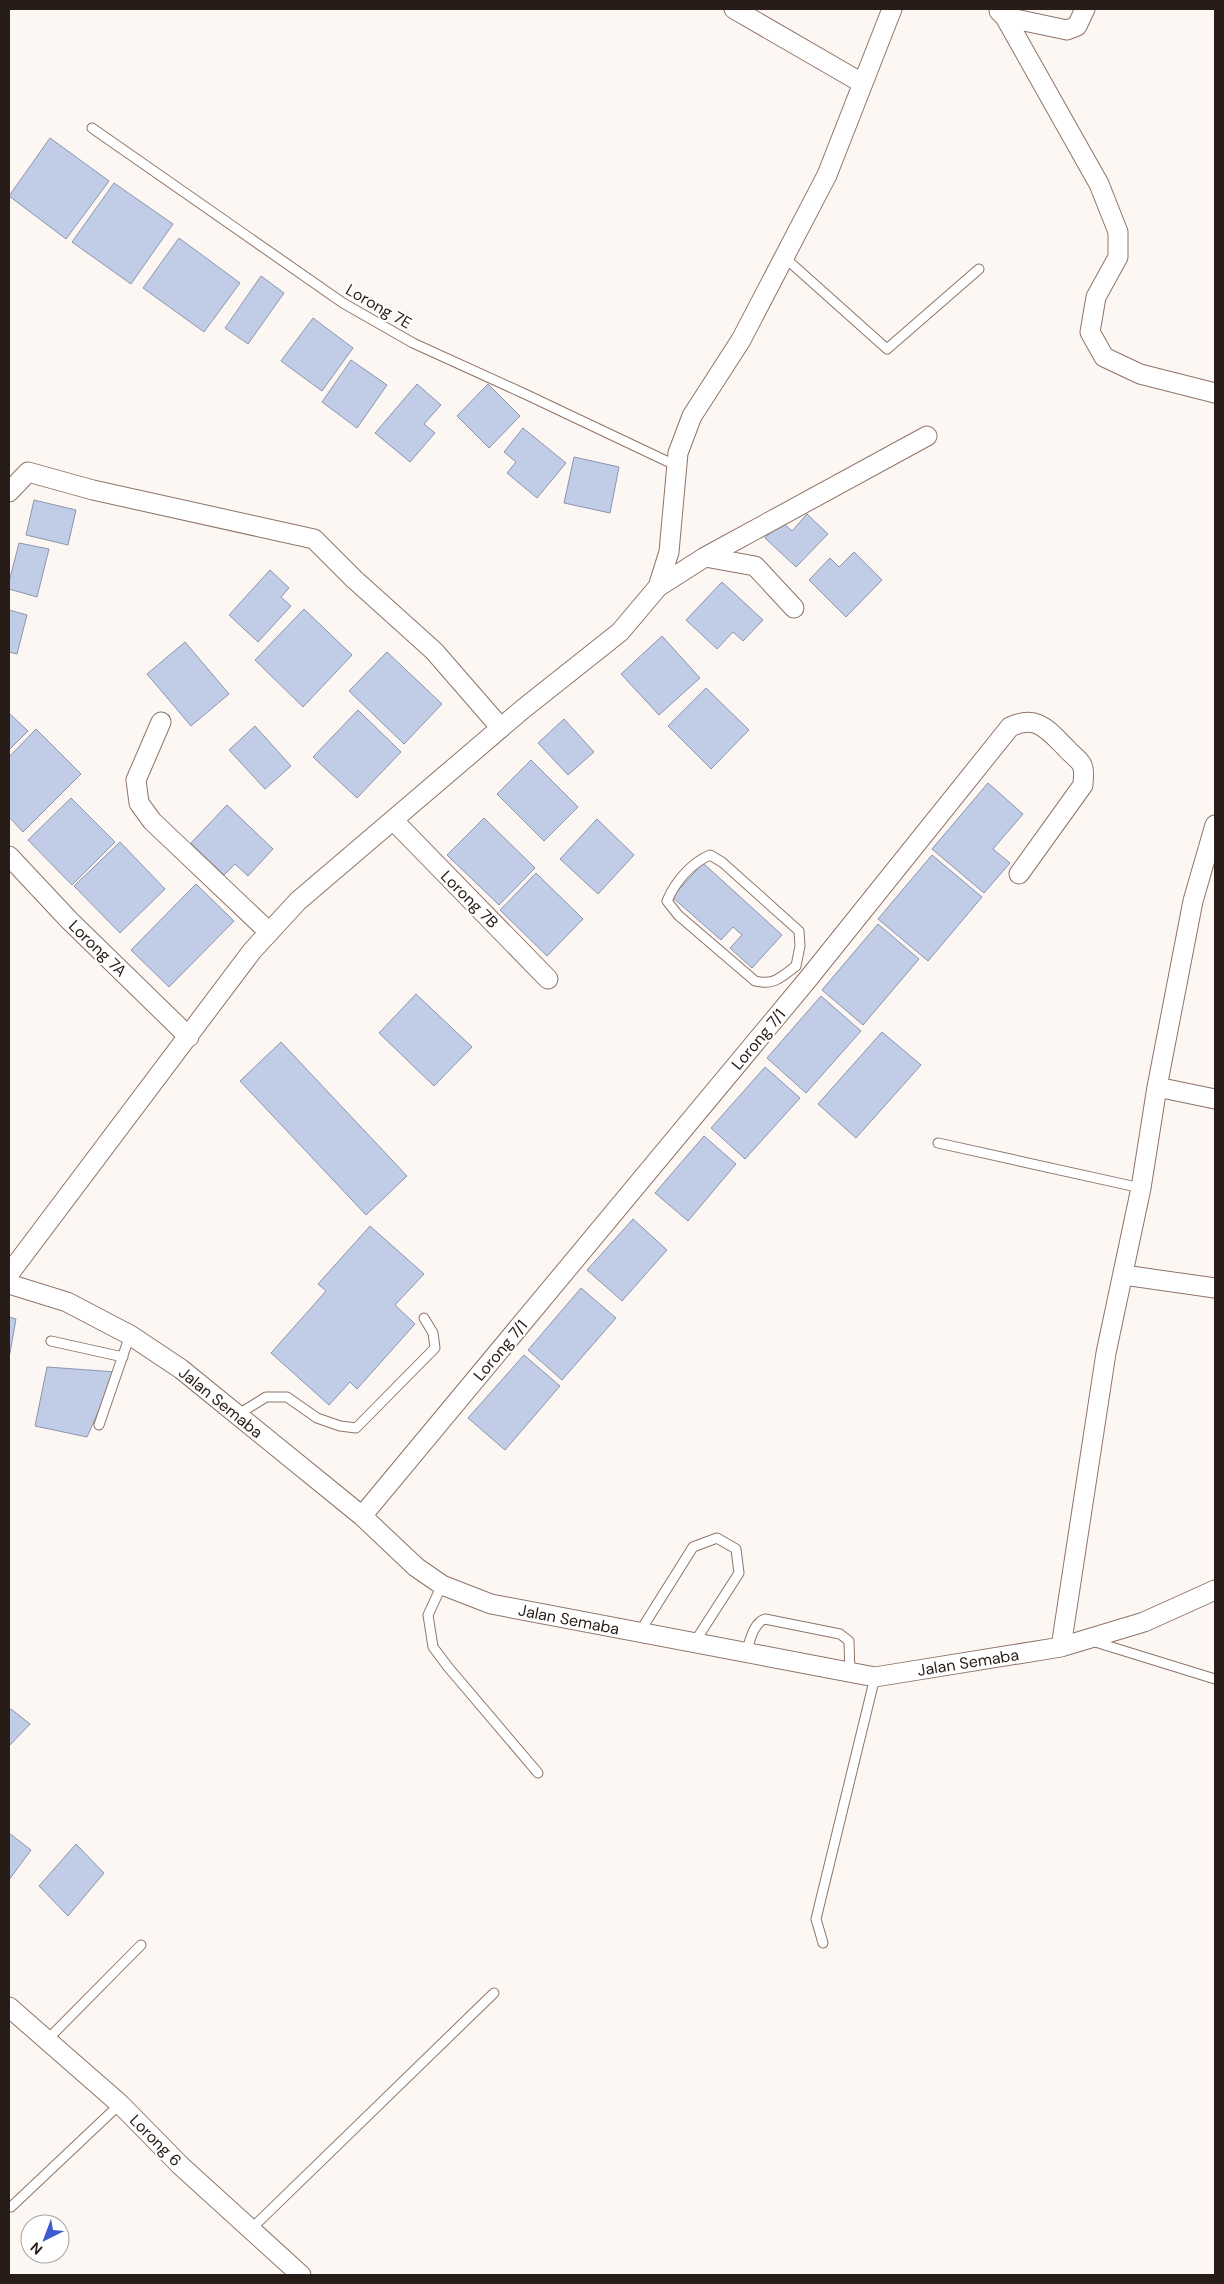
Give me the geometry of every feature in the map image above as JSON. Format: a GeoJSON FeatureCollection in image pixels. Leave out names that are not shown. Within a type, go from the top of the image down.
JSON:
{"type":"FeatureCollection","features":[{"type":"Feature","properties":{"kind":"street"},"geometry":{"type":"LineString","coordinates":[[734,9],[862,83]]}},
{"type":"Feature","properties":{"kind":"street"},"geometry":{"type":"LineString","coordinates":[[658,587],[669,552],[678,453],[692,416],[740,340],[827,175],[892,9]]}},
{"type":"Feature","properties":{"kind":"street"},"geometry":{"type":"LineString","coordinates":[[1000,13],[1067,30],[1077,26],[1085,9]]}},
{"type":"Feature","properties":{"kind":"street"},"geometry":{"type":"LineString","coordinates":[[1000,13],[1099,184],[1118,232],[1118,257],[1096,297],[1090,332],[1104,357],[1140,374],[1215,393]]}},
{"type":"Feature","properties":{"kind":"street"},"geometry":{"type":"LineString","coordinates":[[9,1274],[252,952],[298,901],[501,728],[620,632],[658,587],[705,557],[927,436]]}},
{"type":"Feature","properties":{"kind":"street"},"geometry":{"type":"LineString","coordinates":[[9,492],[28,472],[93,490],[314,539],[354,579],[434,651],[501,728]]}},
{"type":"Feature","properties":{"kind":"street"},"geometry":{"type":"LineString","coordinates":[[705,557],[755,566],[794,608]]}},
{"type":"Feature","properties":{"kind":"street","name":"Lorong 7/1"},"geometry":{"type":"LineString","coordinates":[[362,1516],[802,972],[1010,727],[1022,721],[1033,722],[1046,729],[1082,765],[1084,776],[1083,785],[1020,874]]}},
{"type":"Feature","properties":{"kind":"street"},"geometry":{"type":"LineString","coordinates":[[162,722],[136,780],[139,803],[152,821],[269,932]]}},
{"type":"Feature","properties":{"kind":"street","name":"Lorong 7B"},"geometry":{"type":"LineString","coordinates":[[393,820],[548,978]]}},
{"type":"Feature","properties":{"kind":"street"},"geometry":{"type":"LineString","coordinates":[[1061,1647],[1106,1353],[1141,1188],[1157,1087],[1194,902],[1215,825]]}},
{"type":"Feature","properties":{"kind":"street","name":"Lorong 7A"},"geometry":{"type":"LineString","coordinates":[[9,856],[69,920],[189,1037]]}},
{"type":"Feature","properties":{"kind":"street"},"geometry":{"type":"LineString","coordinates":[[1157,1087],[1215,1099]]}},
{"type":"Feature","properties":{"kind":"street"},"geometry":{"type":"LineString","coordinates":[[1124,1275],[1215,1288]]}},
{"type":"Feature","properties":{"kind":"street","name":"Jalan Semaba"},"geometry":{"type":"LineString","coordinates":[[9,1284],[67,1302],[130,1335],[181,1369],[362,1516],[416,1567],[442,1586],[491,1604],[746,1652],[850,1674],[875,1677],[1061,1647],[1144,1622],[1215,1590]]}},
{"type":"Feature","properties":{"kind":"street","name":"Lorong 6"},"geometry":{"type":"LineString","coordinates":[[9,2007],[46,2042],[120,2104],[181,2166],[301,2275]]}},
{"type":"Feature","properties":{"kind":"lane","name":"Lorong 7E"},"geometry":{"type":"LineString","coordinates":[[92,128],[351,308],[412,343],[677,466]]}},
{"type":"Feature","properties":{"kind":"lane"},"geometry":{"type":"LineString","coordinates":[[784,257],[887,350],[979,269]]}},
{"type":"Feature","properties":{"kind":"lane"},"geometry":{"type":"LineString","coordinates":[[710,855],[722,862],[799,931],[802,972],[766,984],[755,981],[678,915],[667,902],[672,890],[697,861],[710,855]]}},
{"type":"Feature","properties":{"kind":"lane"},"geometry":{"type":"LineString","coordinates":[[938,1142],[1141,1188]]}},
{"type":"Feature","properties":{"kind":"lane"},"geometry":{"type":"LineString","coordinates":[[236,1415],[266,1397],[287,1397],[317,1418],[340,1426],[356,1428],[435,1348],[433,1333],[424,1318]]}},
{"type":"Feature","properties":{"kind":"lane"},"geometry":{"type":"LineString","coordinates":[[99,1425],[130,1335]]}},
{"type":"Feature","properties":{"kind":"lane"},"geometry":{"type":"LineString","coordinates":[[51,1341],[123,1357]]}},
{"type":"Feature","properties":{"kind":"lane"},"geometry":{"type":"LineString","coordinates":[[638,1633],[693,1548],[717,1538],[736,1549],[739,1573],[694,1643]]}},
{"type":"Feature","properties":{"kind":"lane"},"geometry":{"type":"LineString","coordinates":[[442,1586],[428,1615],[433,1647],[448,1668],[538,1773]]}},
{"type":"Feature","properties":{"kind":"lane"},"geometry":{"type":"LineString","coordinates":[[746,1652],[756,1626],[760,1620],[766,1618],[840,1634],[849,1641],[850,1674]]}},
{"type":"Feature","properties":{"kind":"lane"},"geometry":{"type":"LineString","coordinates":[[1086,1639],[1215,1678]]}},
{"type":"Feature","properties":{"kind":"lane"},"geometry":{"type":"LineString","coordinates":[[824,1943],[816,1920],[875,1677]]}},
{"type":"Feature","properties":{"kind":"lane"},"geometry":{"type":"LineString","coordinates":[[46,2042],[141,1945]]}},
{"type":"Feature","properties":{"kind":"lane"},"geometry":{"type":"LineString","coordinates":[[250,2230],[494,1993]]}},
{"type":"Feature","properties":{"kind":"lane"},"geometry":{"type":"LineString","coordinates":[[12,2207],[120,2104]]}},
{"type":"Feature","properties":{"kind":"building"},"geometry":{"type":"Polygon","coordinates":[[[50,138],[109,181],[66,239],[9,196],[50,138]]]}},
{"type":"Feature","properties":{"kind":"building"},"geometry":{"type":"Polygon","coordinates":[[[114,183],[173,224],[131,284],[72,242],[114,183]]]}},
{"type":"Feature","properties":{"kind":"building"},"geometry":{"type":"Polygon","coordinates":[[[179,238],[240,283],[204,332],[143,288],[179,238]]]}},
{"type":"Feature","properties":{"kind":"building"},"geometry":{"type":"Polygon","coordinates":[[[261,276],[284,293],[248,344],[225,328],[261,276]]]}},
{"type":"Feature","properties":{"kind":"building"},"geometry":{"type":"Polygon","coordinates":[[[313,318],[353,348],[322,391],[281,361],[313,318]]]}},
{"type":"Feature","properties":{"kind":"building"},"geometry":{"type":"Polygon","coordinates":[[[351,360],[387,385],[357,428],[322,402],[351,360]]]}},
{"type":"Feature","properties":{"kind":"building"},"geometry":{"type":"Polygon","coordinates":[[[417,384],[441,405],[424,424],[435,433],[410,462],[375,433],[417,384]]]}},
{"type":"Feature","properties":{"kind":"building"},"geometry":{"type":"Polygon","coordinates":[[[488,384],[520,416],[489,448],[457,416],[488,384]]]}},
{"type":"Feature","properties":{"kind":"building"},"geometry":{"type":"Polygon","coordinates":[[[523,428],[566,463],[537,498],[507,473],[516,462],[504,452],[523,428]]]}},
{"type":"Feature","properties":{"kind":"building"},"geometry":{"type":"Polygon","coordinates":[[[574,457],[619,467],[610,513],[564,503],[574,457]]]}},
{"type":"Feature","properties":{"kind":"building"},"geometry":{"type":"Polygon","coordinates":[[[34,500],[76,510],[68,545],[26,535],[34,500]]]}},
{"type":"Feature","properties":{"kind":"building"},"geometry":{"type":"Polygon","coordinates":[[[807,514],[828,534],[796,567],[765,538],[781,521],[792,531],[807,514]]]}},
{"type":"Feature","properties":{"kind":"building"},"geometry":{"type":"Polygon","coordinates":[[[19,543],[49,549],[37,597],[9,589],[19,543]]]}},
{"type":"Feature","properties":{"kind":"building"},"geometry":{"type":"Polygon","coordinates":[[[854,552],[882,580],[846,617],[809,580],[830,558],[839,567],[854,552]]]}},
{"type":"Feature","properties":{"kind":"building"},"geometry":{"type":"Polygon","coordinates":[[[270,570],[289,588],[281,597],[291,606],[258,642],[229,615],[270,570]]]}},
{"type":"Feature","properties":{"kind":"building"},"geometry":{"type":"Polygon","coordinates":[[[722,582],[763,620],[743,641],[733,632],[717,649],[686,620],[722,582]]]}},
{"type":"Feature","properties":{"kind":"building"},"geometry":{"type":"Polygon","coordinates":[[[304,609],[352,655],[303,707],[255,660],[304,609]]]}},
{"type":"Feature","properties":{"kind":"building"},"geometry":{"type":"Polygon","coordinates":[[[9,610],[27,615],[17,654],[9,652],[9,610]]]}},
{"type":"Feature","properties":{"kind":"building"},"geometry":{"type":"Polygon","coordinates":[[[662,636],[700,678],[659,715],[621,674],[662,636]]]}},
{"type":"Feature","properties":{"kind":"building"},"geometry":{"type":"Polygon","coordinates":[[[185,642],[229,694],[191,726],[147,674],[185,642]]]}},
{"type":"Feature","properties":{"kind":"building"},"geometry":{"type":"Polygon","coordinates":[[[387,652],[442,704],[404,744],[349,691],[387,652]]]}},
{"type":"Feature","properties":{"kind":"building"},"geometry":{"type":"Polygon","coordinates":[[[706,688],[749,730],[711,769],[668,726],[706,688]]]}},
{"type":"Feature","properties":{"kind":"building"},"geometry":{"type":"Polygon","coordinates":[[[358,710],[401,752],[357,798],[313,757],[358,710]]]}},
{"type":"Feature","properties":{"kind":"building"},"geometry":{"type":"Polygon","coordinates":[[[9,713],[28,731],[9,750],[9,713]]]}},
{"type":"Feature","properties":{"kind":"building"},"geometry":{"type":"Polygon","coordinates":[[[564,719],[594,752],[568,775],[538,743],[564,719]]]}},
{"type":"Feature","properties":{"kind":"building"},"geometry":{"type":"Polygon","coordinates":[[[255,726],[291,766],[265,789],[229,750],[255,726]]]}},
{"type":"Feature","properties":{"kind":"building"},"geometry":{"type":"Polygon","coordinates":[[[36,729],[81,774],[23,832],[9,817],[9,757],[36,729]]]}},
{"type":"Feature","properties":{"kind":"building"},"geometry":{"type":"Polygon","coordinates":[[[531,760],[578,807],[544,841],[497,794],[531,760]]]}},
{"type":"Feature","properties":{"kind":"building"},"geometry":{"type":"Polygon","coordinates":[[[988,783],[1023,814],[993,849],[1010,863],[984,893],[932,849],[988,783]]]}},
{"type":"Feature","properties":{"kind":"building"},"geometry":{"type":"Polygon","coordinates":[[[71,798],[115,842],[72,885],[28,840],[71,798]]]}},
{"type":"Feature","properties":{"kind":"building"},"geometry":{"type":"Polygon","coordinates":[[[227,805],[273,849],[248,876],[235,864],[224,875],[191,843],[227,805]]]}},
{"type":"Feature","properties":{"kind":"building"},"geometry":{"type":"Polygon","coordinates":[[[484,818],[535,868],[499,905],[447,855],[484,818]]]}},
{"type":"Feature","properties":{"kind":"building"},"geometry":{"type":"Polygon","coordinates":[[[597,819],[634,855],[598,894],[560,859],[597,819]]]}},
{"type":"Feature","properties":{"kind":"building"},"geometry":{"type":"Polygon","coordinates":[[[120,842],[165,889],[120,933],[74,886],[120,842]]]}},
{"type":"Feature","properties":{"kind":"building"},"geometry":{"type":"Polygon","coordinates":[[[932,855],[982,897],[928,961],[878,919],[932,855]]]}},
{"type":"Feature","properties":{"kind":"building"},"geometry":{"type":"Polygon","coordinates":[[[703,863],[782,935],[752,968],[730,948],[742,935],[733,927],[721,940],[672,897],[703,863]]]}},
{"type":"Feature","properties":{"kind":"building"},"geometry":{"type":"Polygon","coordinates":[[[536,873],[583,919],[547,956],[500,910],[536,873]]]}},
{"type":"Feature","properties":{"kind":"building"},"geometry":{"type":"Polygon","coordinates":[[[196,884],[234,921],[169,987],[131,950],[196,884]]]}},
{"type":"Feature","properties":{"kind":"building"},"geometry":{"type":"Polygon","coordinates":[[[878,924],[919,959],[863,1025],[822,990],[878,924]]]}},
{"type":"Feature","properties":{"kind":"building"},"geometry":{"type":"Polygon","coordinates":[[[416,994],[472,1047],[434,1086],[379,1033],[416,994]]]}},
{"type":"Feature","properties":{"kind":"building"},"geometry":{"type":"Polygon","coordinates":[[[821,996],[861,1031],[806,1093],[767,1058],[821,996]]]}},
{"type":"Feature","properties":{"kind":"building"},"geometry":{"type":"Polygon","coordinates":[[[882,1032],[921,1065],[856,1138],[818,1104],[882,1032]]]}},
{"type":"Feature","properties":{"kind":"building"},"geometry":{"type":"Polygon","coordinates":[[[281,1042],[407,1176],[366,1215],[240,1081],[281,1042]]]}},
{"type":"Feature","properties":{"kind":"building"},"geometry":{"type":"Polygon","coordinates":[[[765,1067],[800,1098],[745,1159],[711,1128],[765,1067]]]}},
{"type":"Feature","properties":{"kind":"building"},"geometry":{"type":"Polygon","coordinates":[[[704,1136],[736,1164],[688,1221],[655,1193],[704,1136]]]}},
{"type":"Feature","properties":{"kind":"building"},"geometry":{"type":"Polygon","coordinates":[[[633,1219],[667,1250],[622,1301],[587,1270],[633,1219]]]}},
{"type":"Feature","properties":{"kind":"building"},"geometry":{"type":"Polygon","coordinates":[[[370,1226],[424,1274],[395,1305],[415,1324],[357,1389],[350,1382],[329,1405],[271,1353],[326,1291],[318,1284],[370,1226]]]}},
{"type":"Feature","properties":{"kind":"building"},"geometry":{"type":"Polygon","coordinates":[[[581,1288],[616,1318],[562,1380],[528,1350],[581,1288]]]}},
{"type":"Feature","properties":{"kind":"building"},"geometry":{"type":"Polygon","coordinates":[[[9,1317],[16,1319],[9,1358],[9,1317]]]}},
{"type":"Feature","properties":{"kind":"building"},"geometry":{"type":"Polygon","coordinates":[[[524,1355],[560,1386],[505,1450],[468,1418],[524,1355]]]}},
{"type":"Feature","properties":{"kind":"building"},"geometry":{"type":"Polygon","coordinates":[[[47,1367],[116,1372],[87,1437],[35,1426],[47,1367]]]}},
{"type":"Feature","properties":{"kind":"building"},"geometry":{"type":"Polygon","coordinates":[[[11,1709],[30,1724],[9,1746],[9,1711],[11,1709]]]}},
{"type":"Feature","properties":{"kind":"building"},"geometry":{"type":"Polygon","coordinates":[[[9,1833],[31,1850],[9,1880],[9,1833]]]}},
{"type":"Feature","properties":{"kind":"building"},"geometry":{"type":"Polygon","coordinates":[[[76,1844],[104,1873],[68,1916],[39,1886],[76,1844]]]}}]}
